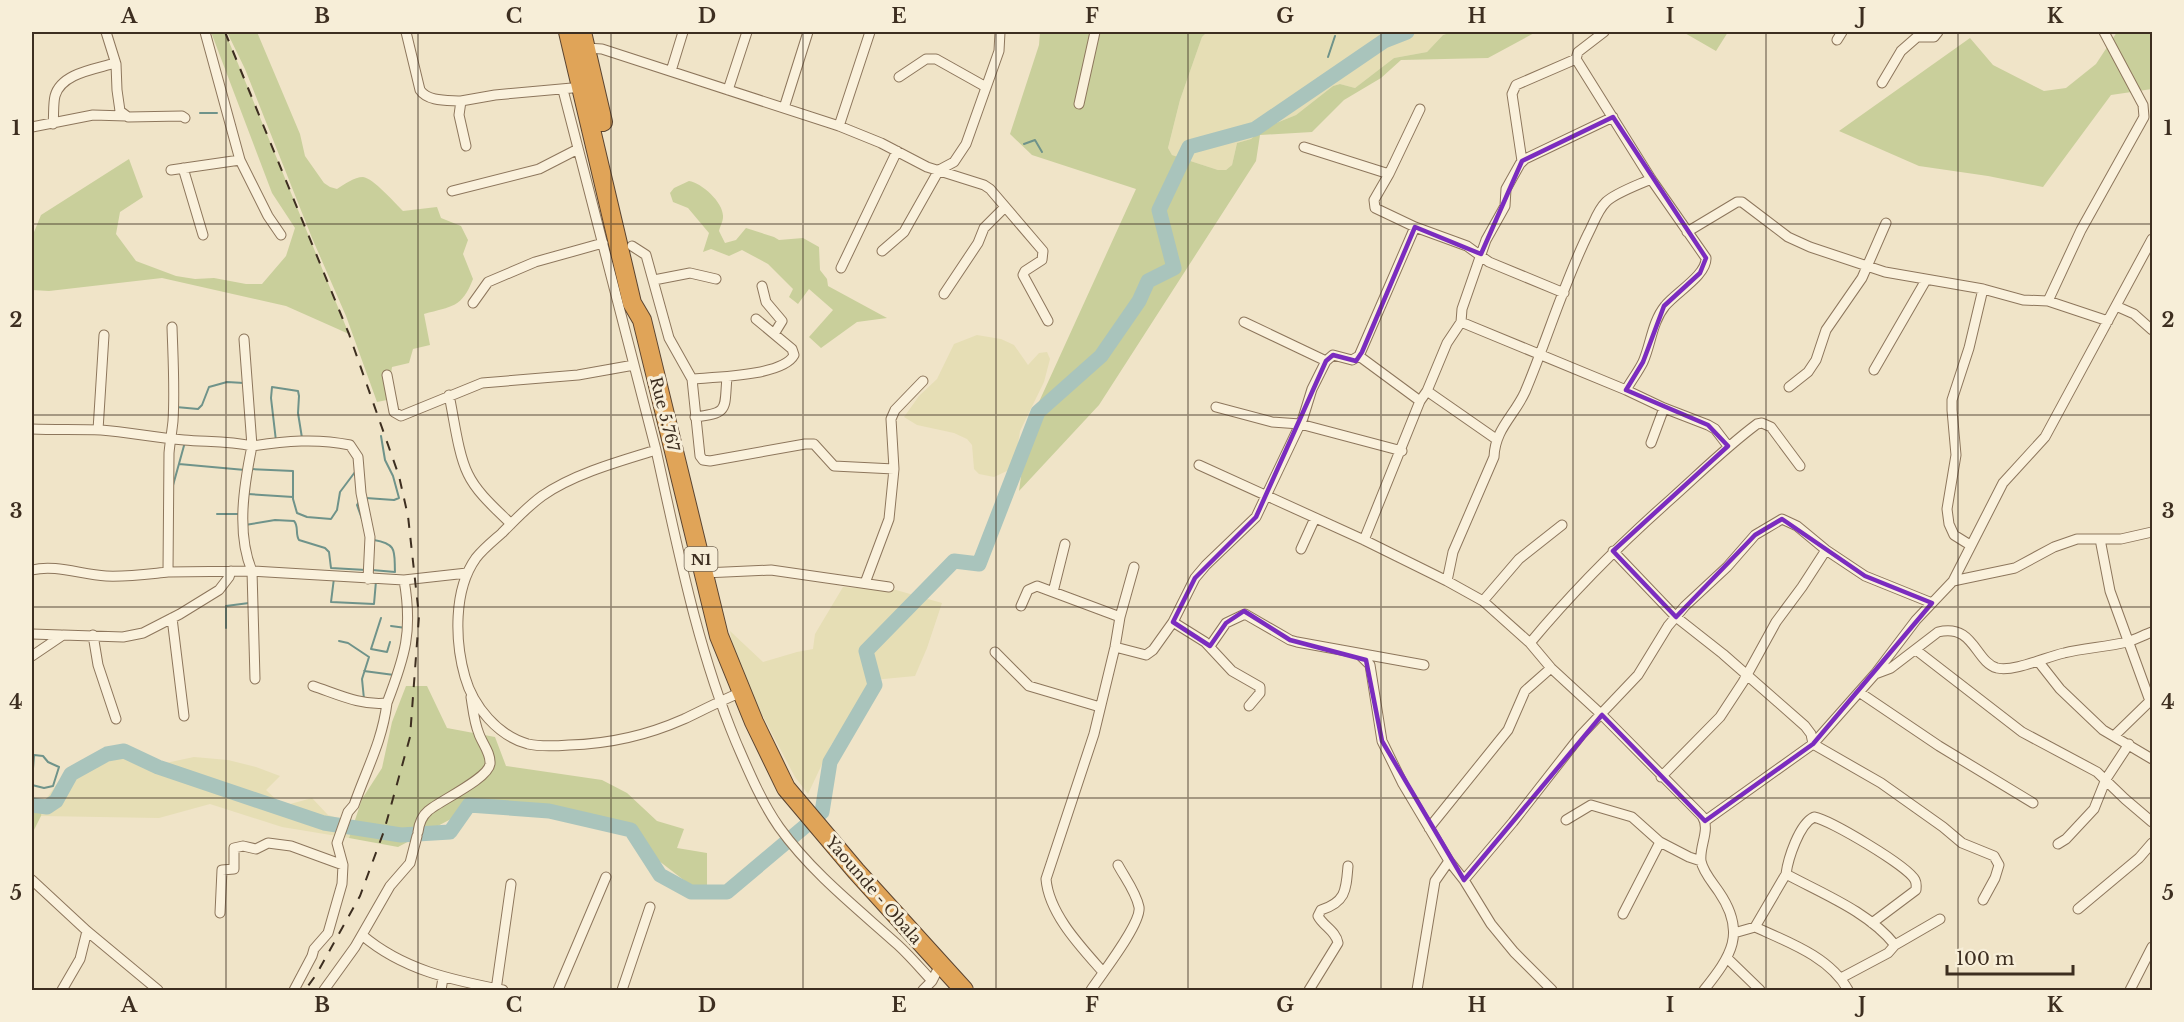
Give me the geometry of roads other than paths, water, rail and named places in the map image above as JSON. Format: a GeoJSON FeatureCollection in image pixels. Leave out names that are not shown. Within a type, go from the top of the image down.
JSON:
{"type":"FeatureCollection","features":[{"type":"Feature","properties":{"kind":"highway","name":"Rue 5.767"},"geometry":{"type":"LineString","coordinates":[[568,32],[588,86],[632,303],[642,320],[719,636],[754,722],[786,788]]}},
{"type":"Feature","properties":{"kind":"highway","name":"N1"},"geometry":{"type":"LineString","coordinates":[[584,40],[588,86],[632,246],[643,298],[642,320]]}},
{"type":"Feature","properties":{"kind":"highway","name":"Yaounde - Obala"},"geometry":{"type":"LineString","coordinates":[[786,788],[856,871],[936,973],[964,990]]}},
{"type":"Feature","properties":{"kind":"street"},"geometry":{"type":"LineString","coordinates":[[106,32],[115,63],[120,111],[128,117]]}},
{"type":"Feature","properties":{"kind":"street"},"geometry":{"type":"LineString","coordinates":[[205,32],[240,160],[268,216],[281,235]]}},
{"type":"Feature","properties":{"kind":"street"},"geometry":{"type":"LineString","coordinates":[[406,32],[420,90],[432,98],[461,101],[495,95],[588,86]]}},
{"type":"Feature","properties":{"kind":"street"},"geometry":{"type":"LineString","coordinates":[[671,71],[682,32]]}},
{"type":"Feature","properties":{"kind":"street"},"geometry":{"type":"LineString","coordinates":[[728,90],[747,32]]}},
{"type":"Feature","properties":{"kind":"street"},"geometry":{"type":"LineString","coordinates":[[784,108],[808,32]]}},
{"type":"Feature","properties":{"kind":"street"},"geometry":{"type":"LineString","coordinates":[[839,126],[870,32]]}},
{"type":"Feature","properties":{"kind":"street"},"geometry":{"type":"LineString","coordinates":[[882,251],[904,232],[939,170],[954,162],[966,144],[999,51],[1000,32]]}},
{"type":"Feature","properties":{"kind":"street"},"geometry":{"type":"LineString","coordinates":[[1080,104],[1095,32]]}},
{"type":"Feature","properties":{"kind":"street"},"geometry":{"type":"LineString","coordinates":[[1604,32],[1578,52],[1576,59],[1651,178],[1706,258],[1707,265],[1664,306],[1643,362],[1626,390]]}},
{"type":"Feature","properties":{"kind":"street"},"geometry":{"type":"LineString","coordinates":[[1882,83],[1909,44],[1917,37],[1934,37],[1938,32]]}},
{"type":"Feature","properties":{"kind":"street"},"geometry":{"type":"LineString","coordinates":[[2048,301],[2081,230],[2144,117],[2142,105],[2104,32]]}},
{"type":"Feature","properties":{"kind":"street"},"geometry":{"type":"LineString","coordinates":[[584,40],[602,49],[839,126],[897,151],[927,167],[984,185],[990,189],[1043,251],[1042,260],[1025,271],[1023,275],[1048,321]]}},
{"type":"Feature","properties":{"kind":"street"},"geometry":{"type":"LineString","coordinates":[[899,77],[931,58],[986,87]]}},
{"type":"Feature","properties":{"kind":"street"},"geometry":{"type":"LineString","coordinates":[[1522,161],[1512,94],[1516,85],[1576,59]]}},
{"type":"Feature","properties":{"kind":"street"},"geometry":{"type":"LineString","coordinates":[[53,124],[55,95],[61,85],[73,76],[115,63]]}},
{"type":"Feature","properties":{"kind":"street"},"geometry":{"type":"LineString","coordinates":[[563,90],[656,450],[693,615],[720,700],[760,797],[780,827],[799,852],[836,891],[900,947],[936,973],[923,990]]}},
{"type":"Feature","properties":{"kind":"street"},"geometry":{"type":"LineString","coordinates":[[461,101],[459,116],[466,146]]}},
{"type":"Feature","properties":{"kind":"street"},"geometry":{"type":"LineString","coordinates":[[1420,109],[1374,200],[1375,208],[1415,227],[1467,246],[1481,258],[1564,293]]}},
{"type":"Feature","properties":{"kind":"street"},"geometry":{"type":"LineString","coordinates":[[32,127],[93,115],[182,116],[186,118]]}},
{"type":"Feature","properties":{"kind":"street"},"geometry":{"type":"LineString","coordinates":[[1364,540],[1402,451],[1420,401],[1427,392],[1447,343],[1461,322],[1462,309],[1486,240],[1504,206],[1506,189],[1522,161],[1613,117]]}},
{"type":"Feature","properties":{"kind":"street"},"geometry":{"type":"LineString","coordinates":[[1304,147],[1389,174]]}},
{"type":"Feature","properties":{"kind":"street"},"geometry":{"type":"LineString","coordinates":[[452,191],[539,169],[578,149]]}},
{"type":"Feature","properties":{"kind":"street"},"geometry":{"type":"LineString","coordinates":[[842,268],[897,151]]}},
{"type":"Feature","properties":{"kind":"street"},"geometry":{"type":"LineString","coordinates":[[171,170],[240,160]]}},
{"type":"Feature","properties":{"kind":"street"},"geometry":{"type":"LineString","coordinates":[[183,168],[203,235]]}},
{"type":"Feature","properties":{"kind":"street"},"geometry":{"type":"LineString","coordinates":[[1447,581],[1453,552],[1491,465],[1496,439],[1501,428],[1519,406],[1598,213],[1610,199],[1651,178]]}},
{"type":"Feature","properties":{"kind":"street"},"geometry":{"type":"LineString","coordinates":[[1687,232],[1737,202],[1742,202],[1788,237],[1810,247],[1885,272],[1983,289],[2023,300],[2048,301],[2108,321]]}},
{"type":"Feature","properties":{"kind":"street"},"geometry":{"type":"LineString","coordinates":[[944,294],[978,243],[984,228],[1004,208]]}},
{"type":"Feature","properties":{"kind":"street"},"geometry":{"type":"LineString","coordinates":[[1789,387],[1808,372],[1816,360],[1826,330],[1862,278],[1886,223]]}},
{"type":"Feature","properties":{"kind":"street"},"geometry":{"type":"LineString","coordinates":[[1115,647],[1146,655],[1150,653],[1173,622],[1195,578],[1217,554],[1251,524],[1300,424],[1312,389],[1326,361],[1333,355],[1353,360],[1358,353],[1415,227]]}},
{"type":"Feature","properties":{"kind":"street"},"geometry":{"type":"LineString","coordinates":[[473,303],[488,282],[535,262],[603,243]]}},
{"type":"Feature","properties":{"kind":"street"},"geometry":{"type":"LineString","coordinates":[[1704,990],[1727,958],[1734,933],[1734,919],[1701,861],[1705,821],[1813,744],[1875,674],[1908,629],[1953,581],[2003,483],[2045,437],[2151,245]]}},
{"type":"Feature","properties":{"kind":"street"},"geometry":{"type":"LineString","coordinates":[[632,246],[646,255],[669,338],[692,379],[700,456],[706,461],[814,444],[834,466],[894,469]]}},
{"type":"Feature","properties":{"kind":"street"},"geometry":{"type":"LineString","coordinates":[[654,280],[690,273],[716,279]]}},
{"type":"Feature","properties":{"kind":"street"},"geometry":{"type":"LineString","coordinates":[[1874,370],[1926,280]]}},
{"type":"Feature","properties":{"kind":"street"},"geometry":{"type":"LineString","coordinates":[[762,286],[766,302],[782,321],[774,334]]}},
{"type":"Feature","properties":{"kind":"street"},"geometry":{"type":"LineString","coordinates":[[1970,545],[1954,535],[1949,524],[1947,509],[1956,454],[1952,399],[1969,348],[1983,289]]}},
{"type":"Feature","properties":{"kind":"street"},"geometry":{"type":"LineString","coordinates":[[2116,306],[2134,314],[2152,330]]}},
{"type":"Feature","properties":{"kind":"street"},"geometry":{"type":"LineString","coordinates":[[692,379],[758,373],[790,361],[794,352],[756,319]]}},
{"type":"Feature","properties":{"kind":"street"},"geometry":{"type":"LineString","coordinates":[[1244,322],[1326,361]]}},
{"type":"Feature","properties":{"kind":"street"},"geometry":{"type":"LineString","coordinates":[[1461,322],[1708,425],[1715,429],[1728,446]]}},
{"type":"Feature","properties":{"kind":"street"},"geometry":{"type":"LineString","coordinates":[[168,572],[170,438],[173,410],[172,327]]}},
{"type":"Feature","properties":{"kind":"street"},"geometry":{"type":"LineString","coordinates":[[98,430],[104,335]]}},
{"type":"Feature","properties":{"kind":"street"},"geometry":{"type":"LineString","coordinates":[[244,339],[252,446],[244,494],[244,539],[246,558],[252,571],[255,680]]}},
{"type":"Feature","properties":{"kind":"street"},"geometry":{"type":"LineString","coordinates":[[1358,353],[1420,401]]}},
{"type":"Feature","properties":{"kind":"street"},"geometry":{"type":"LineString","coordinates":[[387,375],[394,412],[398,416],[482,383],[578,375],[634,366]]}},
{"type":"Feature","properties":{"kind":"street"},"geometry":{"type":"LineString","coordinates":[[695,417],[722,411],[725,406],[727,377]]}},
{"type":"Feature","properties":{"kind":"street"},"geometry":{"type":"LineString","coordinates":[[865,583],[889,519],[894,469],[891,419],[895,410],[923,381]]}},
{"type":"Feature","properties":{"kind":"street"},"geometry":{"type":"LineString","coordinates":[[1427,392],[1496,439]]}},
{"type":"Feature","properties":{"kind":"street"},"geometry":{"type":"LineString","coordinates":[[449,395],[463,462],[468,474],[511,524]]}},
{"type":"Feature","properties":{"kind":"street"},"geometry":{"type":"LineString","coordinates":[[1215,407],[1272,422],[1300,424],[1402,451]]}},
{"type":"Feature","properties":{"kind":"street"},"geometry":{"type":"LineString","coordinates":[[1651,442],[1664,408]]}},
{"type":"Feature","properties":{"kind":"street"},"geometry":{"type":"LineString","coordinates":[[1530,643],[1568,597],[1613,551],[1728,446],[1757,424],[1768,424],[1800,466]]}},
{"type":"Feature","properties":{"kind":"street"},"geometry":{"type":"LineString","coordinates":[[32,429],[98,430],[252,446],[308,440],[350,445],[358,457],[363,507],[370,537],[368,579]]}},
{"type":"Feature","properties":{"kind":"street"},"geometry":{"type":"LineString","coordinates":[[324,990],[362,935],[382,898],[410,863],[419,825],[427,811],[450,798],[486,771],[490,764],[488,752],[479,734],[473,712],[458,638],[458,620],[467,573],[477,557],[531,505],[558,487],[594,471],[656,450]]}},
{"type":"Feature","properties":{"kind":"street"},"geometry":{"type":"LineString","coordinates":[[1199,465],[1364,540],[1483,601],[1530,643],[1551,668],[1602,715],[1705,821]]}},
{"type":"Feature","properties":{"kind":"street"},"geometry":{"type":"LineString","coordinates":[[1301,549],[1315,518]]}},
{"type":"Feature","properties":{"kind":"street"},"geometry":{"type":"LineString","coordinates":[[1464,880],[1581,735],[1638,675],[1668,626],[1684,606],[1726,567],[1755,535],[1782,519],[1797,526],[1826,550],[1865,576],[1932,603]]}},
{"type":"Feature","properties":{"kind":"street"},"geometry":{"type":"LineString","coordinates":[[1483,601],[1519,559],[1562,525]]}},
{"type":"Feature","properties":{"kind":"street"},"geometry":{"type":"LineString","coordinates":[[1953,581],[2015,568],[2054,547],[2077,539],[2121,539],[2152,532]]}},
{"type":"Feature","properties":{"kind":"street"},"geometry":{"type":"LineString","coordinates":[[2100,539],[2110,591],[2151,702],[2114,736]]}},
{"type":"Feature","properties":{"kind":"street"},"geometry":{"type":"LineString","coordinates":[[1053,592],[1065,544]]}},
{"type":"Feature","properties":{"kind":"street"},"geometry":{"type":"LineString","coordinates":[[1661,777],[1713,726],[1747,674],[1776,622],[1826,550]]}},
{"type":"Feature","properties":{"kind":"street"},"geometry":{"type":"LineString","coordinates":[[1613,551],[1676,617],[1747,674],[1804,726],[1811,734],[1813,744],[1881,783],[1962,843],[1994,856],[1999,865],[1983,900]]}},
{"type":"Feature","properties":{"kind":"street"},"geometry":{"type":"LineString","coordinates":[[32,570],[49,567],[92,575],[120,576],[168,572],[252,571],[404,580],[467,573]]}},
{"type":"Feature","properties":{"kind":"street"},"geometry":{"type":"LineString","coordinates":[[1103,972],[1083,950],[1061,917],[1048,891],[1046,879],[1089,753],[1120,617],[1134,567]]}},
{"type":"Feature","properties":{"kind":"street"},"geometry":{"type":"LineString","coordinates":[[704,573],[771,570],[889,587]]}},
{"type":"Feature","properties":{"kind":"street"},"geometry":{"type":"LineString","coordinates":[[32,634],[114,637],[135,635],[172,618],[219,590],[229,578],[231,571]]}},
{"type":"Feature","properties":{"kind":"street"},"geometry":{"type":"LineString","coordinates":[[294,990],[314,949],[328,933],[342,884],[343,865],[336,843],[377,750],[383,731],[387,703],[407,646],[408,611],[404,580]]}},
{"type":"Feature","properties":{"kind":"street"},"geometry":{"type":"LineString","coordinates":[[1021,606],[1028,590],[1033,586],[1120,617]]}},
{"type":"Feature","properties":{"kind":"street"},"geometry":{"type":"LineString","coordinates":[[1210,646],[1226,622],[1245,614],[1290,640],[1360,655],[1424,665]]}},
{"type":"Feature","properties":{"kind":"street"},"geometry":{"type":"LineString","coordinates":[[172,618],[184,716]]}},
{"type":"Feature","properties":{"kind":"street"},"geometry":{"type":"LineString","coordinates":[[1173,622],[1210,646],[1232,670],[1260,687],[1260,693],[1249,706]]}},
{"type":"Feature","properties":{"kind":"street"},"geometry":{"type":"LineString","coordinates":[[1875,674],[1891,668],[1938,632],[1952,631],[1968,639],[1995,667],[2008,668],[2062,654],[2128,642],[2152,632]]}},
{"type":"Feature","properties":{"kind":"street"},"geometry":{"type":"LineString","coordinates":[[32,656],[63,635]]}},
{"type":"Feature","properties":{"kind":"street"},"geometry":{"type":"LineString","coordinates":[[93,635],[98,665],[116,719]]}},
{"type":"Feature","properties":{"kind":"street"},"geometry":{"type":"LineString","coordinates":[[1916,650],[2022,732],[2106,779],[2152,822]]}},
{"type":"Feature","properties":{"kind":"street"},"geometry":{"type":"LineString","coordinates":[[995,652],[1029,686],[1100,706]]}},
{"type":"Feature","properties":{"kind":"street"},"geometry":{"type":"LineString","coordinates":[[1360,655],[1370,665],[1382,741],[1403,784],[1449,861],[1464,880],[1491,924],[1514,952],[1552,990]]}},
{"type":"Feature","properties":{"kind":"street"},"geometry":{"type":"LineString","coordinates":[[2038,661],[2068,697],[2098,726],[2152,759]]}},
{"type":"Feature","properties":{"kind":"street"},"geometry":{"type":"LineString","coordinates":[[1429,828],[1508,730],[1525,691],[1551,668]]}},
{"type":"Feature","properties":{"kind":"street"},"geometry":{"type":"LineString","coordinates":[[313,686],[360,701],[376,704],[387,703]]}},
{"type":"Feature","properties":{"kind":"street"},"geometry":{"type":"LineString","coordinates":[[471,695],[486,716],[500,729],[529,744],[550,746],[585,745],[624,739],[682,720],[720,700],[742,692]]}},
{"type":"Feature","properties":{"kind":"street"},"geometry":{"type":"LineString","coordinates":[[1859,692],[1939,746],[2033,803]]}},
{"type":"Feature","properties":{"kind":"street"},"geometry":{"type":"LineString","coordinates":[[2058,844],[2066,839],[2094,809],[2106,779],[2129,744]]}},
{"type":"Feature","properties":{"kind":"street"},"geometry":{"type":"LineString","coordinates":[[1566,820],[1586,807],[1596,806],[1632,818],[1660,842],[1701,861]]}},
{"type":"Feature","properties":{"kind":"street"},"geometry":{"type":"LineString","coordinates":[[1755,927],[1786,874],[1788,859],[1806,822],[1814,817],[1886,855],[1913,877],[1916,890],[1872,923]]}},
{"type":"Feature","properties":{"kind":"street"},"geometry":{"type":"LineString","coordinates":[[1623,914],[1660,842]]}},
{"type":"Feature","properties":{"kind":"street"},"geometry":{"type":"LineString","coordinates":[[220,913],[222,870],[234,869],[234,848],[243,846],[256,849],[268,843],[291,846],[343,865]]}},
{"type":"Feature","properties":{"kind":"street"},"geometry":{"type":"LineString","coordinates":[[2078,909],[2139,858],[2152,843]]}},
{"type":"Feature","properties":{"kind":"street"},"geometry":{"type":"LineString","coordinates":[[1417,990],[1435,881],[1449,861]]}},
{"type":"Feature","properties":{"kind":"street"},"geometry":{"type":"LineString","coordinates":[[1091,990],[1128,936],[1139,915],[1139,907],[1133,891],[1118,865]]}},
{"type":"Feature","properties":{"kind":"street"},"geometry":{"type":"LineString","coordinates":[[1309,990],[1338,943],[1337,936],[1320,921],[1318,916],[1321,910],[1334,906],[1346,892],[1348,866]]}},
{"type":"Feature","properties":{"kind":"street"},"geometry":{"type":"LineString","coordinates":[[1786,874],[1843,904],[1872,923],[1895,945]]}},
{"type":"Feature","properties":{"kind":"street"},"geometry":{"type":"LineString","coordinates":[[558,990],[606,878]]}},
{"type":"Feature","properties":{"kind":"street"},"geometry":{"type":"LineString","coordinates":[[32,880],[87,931],[158,990]]}},
{"type":"Feature","properties":{"kind":"street"},"geometry":{"type":"LineString","coordinates":[[362,935],[375,946],[425,972],[499,990],[511,884]]}},
{"type":"Feature","properties":{"kind":"street"},"geometry":{"type":"LineString","coordinates":[[622,990],[650,907]]}},
{"type":"Feature","properties":{"kind":"street"},"geometry":{"type":"LineString","coordinates":[[1841,978],[1888,953],[1895,945],[1940,919]]}},
{"type":"Feature","properties":{"kind":"street"},"geometry":{"type":"LineString","coordinates":[[1734,933],[1755,927],[1818,959],[1841,978],[1848,990]]}},
{"type":"Feature","properties":{"kind":"street"},"geometry":{"type":"LineString","coordinates":[[62,990],[80,958],[87,931]]}},
{"type":"Feature","properties":{"kind":"street"},"geometry":{"type":"LineString","coordinates":[[2130,990],[2152,947]]}},
{"type":"Feature","properties":{"kind":"street"},"geometry":{"type":"LineString","coordinates":[[1727,958],[1760,990]]}},
{"type":"Feature","properties":{"kind":"street"},"geometry":{"type":"LineString","coordinates":[[441,990],[443,978]]}},
{"type":"Feature","properties":{"kind":"waterway"},"geometry":{"type":"LineString","coordinates":[[32,805],[47,807],[56,801],[71,774],[107,754],[124,751],[158,767],[324,823],[401,835],[450,832],[469,805],[549,811],[631,830],[660,875],[691,892],[727,892],[822,812],[830,762],[875,685],[866,651],[954,561],[979,564],[1038,412],[1101,356],[1139,301],[1148,281],[1174,268],[1159,210],[1189,147],[1255,129],[1384,41],[1407,32]]}},
{"type":"Feature","properties":{"kind":"waterway"},"geometry":{"type":"LineString","coordinates":[[1328,57],[1335,36]]}},
{"type":"Feature","properties":{"kind":"waterway"},"geometry":{"type":"LineString","coordinates":[[200,113],[217,113]]}},
{"type":"Feature","properties":{"kind":"waterway"},"geometry":{"type":"LineString","coordinates":[[1024,144],[1035,140],[1042,152]]}},
{"type":"Feature","properties":{"kind":"waterway"},"geometry":{"type":"LineString","coordinates":[[176,407],[198,409],[209,387],[227,382],[244,383]]}},
{"type":"Feature","properties":{"kind":"waterway"},"geometry":{"type":"LineString","coordinates":[[276,441],[271,398],[272,387],[298,391],[298,413],[302,438]]}},
{"type":"Feature","properties":{"kind":"waterway"},"geometry":{"type":"LineString","coordinates":[[366,498],[394,500],[399,498],[393,476],[385,460],[381,436]]}},
{"type":"Feature","properties":{"kind":"waterway"},"geometry":{"type":"LineString","coordinates":[[172,489],[185,442]]}},
{"type":"Feature","properties":{"kind":"waterway"},"geometry":{"type":"LineString","coordinates":[[179,464],[245,470]]}},
{"type":"Feature","properties":{"kind":"waterway"},"geometry":{"type":"LineString","coordinates":[[251,469],[293,471],[293,499],[297,513],[307,517],[331,519],[337,510],[340,492],[355,472]]}},
{"type":"Feature","properties":{"kind":"waterway"},"geometry":{"type":"LineString","coordinates":[[248,494],[293,497]]}},
{"type":"Feature","properties":{"kind":"waterway"},"geometry":{"type":"LineString","coordinates":[[360,500],[357,505],[362,519]]}},
{"type":"Feature","properties":{"kind":"waterway"},"geometry":{"type":"LineString","coordinates":[[217,514],[240,514]]}},
{"type":"Feature","properties":{"kind":"waterway"},"geometry":{"type":"LineString","coordinates":[[245,525],[275,520],[294,521],[299,540],[325,548],[329,552],[331,568],[366,570]]}},
{"type":"Feature","properties":{"kind":"waterway"},"geometry":{"type":"LineString","coordinates":[[372,570],[395,572],[393,550],[387,544],[374,540]]}},
{"type":"Feature","properties":{"kind":"waterway"},"geometry":{"type":"LineString","coordinates":[[334,578],[331,602],[374,604],[376,581]]}},
{"type":"Feature","properties":{"kind":"waterway"},"geometry":{"type":"LineString","coordinates":[[226,628],[226,606],[249,603]]}},
{"type":"Feature","properties":{"kind":"waterway"},"geometry":{"type":"LineString","coordinates":[[381,618],[371,649],[387,652],[390,642]]}},
{"type":"Feature","properties":{"kind":"waterway"},"geometry":{"type":"LineString","coordinates":[[391,626],[406,628]]}},
{"type":"Feature","properties":{"kind":"waterway"},"geometry":{"type":"LineString","coordinates":[[339,641],[348,643],[369,657],[362,679],[364,699]]}},
{"type":"Feature","properties":{"kind":"waterway"},"geometry":{"type":"LineString","coordinates":[[364,671],[394,675]]}},
{"type":"Feature","properties":{"kind":"waterway"},"geometry":{"type":"LineString","coordinates":[[32,782],[34,755],[43,756],[48,762],[59,767],[53,786],[44,788],[32,785]]}},
{"type":"Feature","properties":{"kind":"railway"},"geometry":{"type":"LineString","coordinates":[[225,32],[349,334],[399,476],[408,516],[419,616],[410,737],[384,831],[360,896],[316,975],[305,990]]}}]}
